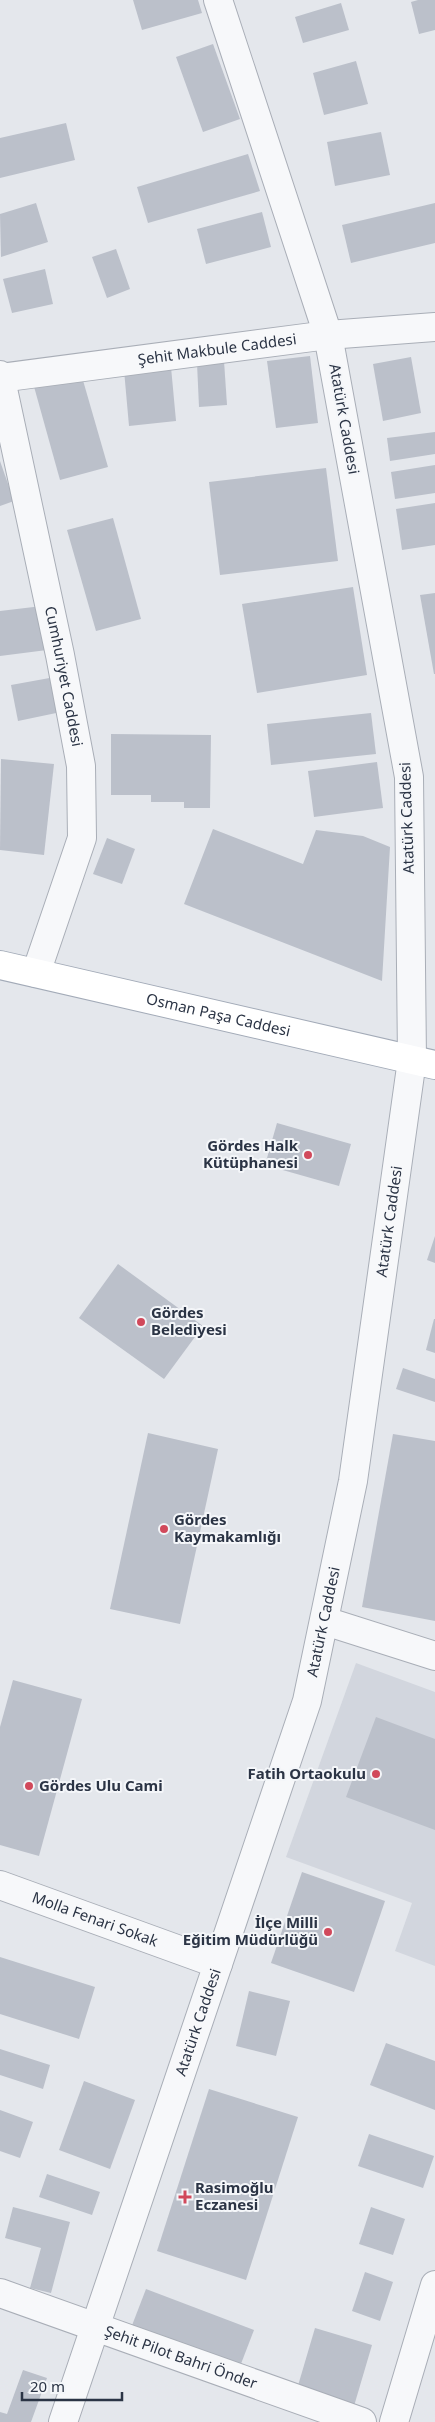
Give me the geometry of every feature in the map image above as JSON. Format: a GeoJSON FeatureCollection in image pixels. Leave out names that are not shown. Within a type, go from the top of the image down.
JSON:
{"type":"FeatureCollection","features":[{"type":"Feature","properties":{"kind":"main road","name":"Osman Paşa Caddesi"},"geometry":{"type":"LineString","coordinates":[[0,965],[423,1062]]}},
{"type":"Feature","properties":{"kind":"street","name":"Atatürk Caddesi"},"geometry":{"type":"LineString","coordinates":[[63,2422],[307,1701],[326,1621],[353,1482],[423,1062],[408,776],[328,335],[218,0]]}},
{"type":"Feature","properties":{"kind":"street","name":"Şehit Makbule Caddesi"},"geometry":{"type":"LineString","coordinates":[[0,377],[328,335],[435,327]]}},
{"type":"Feature","properties":{"kind":"street","name":"Cumhuriyet Caddesi"},"geometry":{"type":"LineString","coordinates":[[0,377],[81,766],[82,838],[36,973]]}},
{"type":"Feature","properties":{"kind":"street"},"geometry":{"type":"LineString","coordinates":[[326,1621],[435,1656]]}},
{"type":"Feature","properties":{"kind":"street","name":"Molla Fenari Sokak"},"geometry":{"type":"LineString","coordinates":[[0,1885],[218,1964]]}},
{"type":"Feature","properties":{"kind":"street"},"geometry":{"type":"LineString","coordinates":[[394,2422],[435,2285]]}},
{"type":"Feature","properties":{"kind":"street","name":"Şehit Pilot Bahri Önder"},"geometry":{"type":"LineString","coordinates":[[0,2293],[362,2422]]}},
{"type":"Feature","properties":{"kind":"shaded area","name":"Fatih Ortaokulu"},"geometry":{"type":"Polygon","coordinates":[[[356,1663],[435,1692],[435,1966],[395,1951],[412,1903],[286,1857],[356,1663]]]}},
{"type":"Feature","properties":{"kind":"building"},"geometry":{"type":"Polygon","coordinates":[[[133,0],[198,0],[202,13],[142,30],[133,0]]]}},
{"type":"Feature","properties":{"kind":"building"},"geometry":{"type":"Polygon","coordinates":[[[435,0],[435,30],[419,34],[411,2],[435,0]]]}},
{"type":"Feature","properties":{"kind":"building"},"geometry":{"type":"Polygon","coordinates":[[[341,3],[349,30],[303,43],[295,17],[341,3]]]}},
{"type":"Feature","properties":{"kind":"building"},"geometry":{"type":"Polygon","coordinates":[[[213,44],[240,119],[203,132],[176,57],[213,44]]]}},
{"type":"Feature","properties":{"kind":"building"},"geometry":{"type":"Polygon","coordinates":[[[356,61],[368,104],[324,115],[313,73],[356,61]]]}},
{"type":"Feature","properties":{"kind":"building"},"geometry":{"type":"Polygon","coordinates":[[[66,123],[75,160],[0,178],[0,138],[66,123]]]}},
{"type":"Feature","properties":{"kind":"building"},"geometry":{"type":"Polygon","coordinates":[[[381,132],[390,175],[335,186],[327,142],[381,132]]]}},
{"type":"Feature","properties":{"kind":"building"},"geometry":{"type":"Polygon","coordinates":[[[248,154],[260,191],[148,223],[137,187],[248,154]]]}},
{"type":"Feature","properties":{"kind":"building"},"geometry":{"type":"Polygon","coordinates":[[[36,203],[48,242],[1,257],[0,214],[36,203]]]}},
{"type":"Feature","properties":{"kind":"building"},"geometry":{"type":"Polygon","coordinates":[[[435,203],[435,243],[351,263],[342,225],[435,203]]]}},
{"type":"Feature","properties":{"kind":"building"},"geometry":{"type":"Polygon","coordinates":[[[262,212],[271,247],[206,264],[197,229],[262,212]]]}},
{"type":"Feature","properties":{"kind":"building"},"geometry":{"type":"Polygon","coordinates":[[[116,249],[130,289],[107,298],[92,257],[116,249]]]}},
{"type":"Feature","properties":{"kind":"building"},"geometry":{"type":"Polygon","coordinates":[[[45,269],[53,304],[12,313],[3,279],[45,269]]]}},
{"type":"Feature","properties":{"kind":"building"},"geometry":{"type":"Polygon","coordinates":[[[310,356],[318,423],[276,428],[267,361],[310,356]]]}},
{"type":"Feature","properties":{"kind":"building"},"geometry":{"type":"Polygon","coordinates":[[[411,357],[421,413],[383,421],[373,364],[411,357]]]}},
{"type":"Feature","properties":{"kind":"building"},"geometry":{"type":"Polygon","coordinates":[[[224,361],[227,405],[199,407],[197,363],[224,361]]]}},
{"type":"Feature","properties":{"kind":"building"},"geometry":{"type":"Polygon","coordinates":[[[171,367],[176,421],[129,426],[124,370],[171,367]]]}},
{"type":"Feature","properties":{"kind":"building"},"geometry":{"type":"Polygon","coordinates":[[[80,370],[108,467],[60,480],[33,383],[80,370]]]}},
{"type":"Feature","properties":{"kind":"building"},"geometry":{"type":"Polygon","coordinates":[[[435,432],[435,454],[390,461],[387,438],[435,432]]]}},
{"type":"Feature","properties":{"kind":"building"},"geometry":{"type":"Polygon","coordinates":[[[0,461],[14,501],[0,506],[0,461]]]}},
{"type":"Feature","properties":{"kind":"building"},"geometry":{"type":"Polygon","coordinates":[[[435,465],[435,493],[395,499],[391,472],[435,465]]]}},
{"type":"Feature","properties":{"kind":"building"},"geometry":{"type":"Polygon","coordinates":[[[326,468],[338,561],[220,575],[209,482],[326,468]]]}},
{"type":"Feature","properties":{"kind":"building"},"geometry":{"type":"Polygon","coordinates":[[[435,503],[435,545],[402,550],[396,509],[435,503]]]}},
{"type":"Feature","properties":{"kind":"building"},"geometry":{"type":"Polygon","coordinates":[[[113,518],[141,619],[96,631],[67,530],[113,518]]]}},
{"type":"Feature","properties":{"kind":"building"},"geometry":{"type":"Polygon","coordinates":[[[353,587],[367,675],[257,693],[242,604],[353,587]]]}},
{"type":"Feature","properties":{"kind":"building"},"geometry":{"type":"Polygon","coordinates":[[[435,593],[435,674],[434,674],[420,595],[435,593]]]}},
{"type":"Feature","properties":{"kind":"building"},"geometry":{"type":"Polygon","coordinates":[[[42,606],[47,650],[0,656],[0,611],[42,606]]]}},
{"type":"Feature","properties":{"kind":"building"},"geometry":{"type":"Polygon","coordinates":[[[55,677],[61,712],[18,721],[11,685],[55,677]]]}},
{"type":"Feature","properties":{"kind":"building"},"geometry":{"type":"Polygon","coordinates":[[[371,713],[376,754],[271,765],[267,724],[371,713]]]}},
{"type":"Feature","properties":{"kind":"building"},"geometry":{"type":"Polygon","coordinates":[[[111,734],[211,735],[210,808],[184,808],[184,802],[151,802],[151,795],[111,795],[111,734]]]}},
{"type":"Feature","properties":{"kind":"building"},"geometry":{"type":"Polygon","coordinates":[[[1,759],[54,764],[44,855],[0,850],[1,759]]]}},
{"type":"Feature","properties":{"kind":"building"},"geometry":{"type":"Polygon","coordinates":[[[377,762],[383,808],[314,817],[308,771],[377,762]]]}},
{"type":"Feature","properties":{"kind":"building"},"geometry":{"type":"Polygon","coordinates":[[[213,829],[303,864],[316,830],[363,836],[390,847],[382,981],[184,904],[213,829]]]}},
{"type":"Feature","properties":{"kind":"building"},"geometry":{"type":"Polygon","coordinates":[[[107,838],[135,849],[122,884],[93,874],[107,838]]]}},
{"type":"Feature","properties":{"kind":"building","name":"Gördes Halk Kütüphanesi"},"geometry":{"type":"Polygon","coordinates":[[[277,1123],[351,1144],[339,1186],[265,1165],[277,1123]]]}},
{"type":"Feature","properties":{"kind":"building"},"geometry":{"type":"Polygon","coordinates":[[[435,1236],[435,1263],[427,1260],[435,1236]]]}},
{"type":"Feature","properties":{"kind":"building","name":"Gördes Belediyesi"},"geometry":{"type":"Polygon","coordinates":[[[118,1264],[203,1326],[164,1379],[79,1318],[118,1264]]]}},
{"type":"Feature","properties":{"kind":"building"},"geometry":{"type":"Polygon","coordinates":[[[435,1319],[435,1353],[426,1350],[435,1319]]]}},
{"type":"Feature","properties":{"kind":"building"},"geometry":{"type":"Polygon","coordinates":[[[403,1368],[435,1379],[435,1402],[396,1389],[403,1368]]]}},
{"type":"Feature","properties":{"kind":"building","name":"Gördes Kaymakamlığı"},"geometry":{"type":"Polygon","coordinates":[[[148,1433],[218,1449],[180,1624],[110,1609],[148,1433]]]}},
{"type":"Feature","properties":{"kind":"building"},"geometry":{"type":"Polygon","coordinates":[[[393,1434],[435,1441],[435,1621],[362,1607],[393,1434]]]}},
{"type":"Feature","properties":{"kind":"building","name":"Gördes Ulu Cami"},"geometry":{"type":"Polygon","coordinates":[[[13,1680],[82,1699],[39,1856],[0,1845],[0,1727],[13,1680]]]}},
{"type":"Feature","properties":{"kind":"building"},"geometry":{"type":"Polygon","coordinates":[[[376,1717],[435,1739],[435,1830],[346,1797],[376,1717]]]}},
{"type":"Feature","properties":{"kind":"building","name":"İlçe Milli Eğitim Müdürlüğü"},"geometry":{"type":"Polygon","coordinates":[[[302,1872],[385,1901],[354,1992],[271,1963],[302,1872]]]}},
{"type":"Feature","properties":{"kind":"building"},"geometry":{"type":"Polygon","coordinates":[[[0,1957],[95,1987],[79,2039],[0,2014],[0,1957]]]}},
{"type":"Feature","properties":{"kind":"building"},"geometry":{"type":"Polygon","coordinates":[[[249,1991],[290,2001],[276,2056],[236,2046],[249,1991]]]}},
{"type":"Feature","properties":{"kind":"building"},"geometry":{"type":"Polygon","coordinates":[[[386,2043],[435,2061],[435,2110],[370,2085],[386,2043]]]}},
{"type":"Feature","properties":{"kind":"building"},"geometry":{"type":"Polygon","coordinates":[[[0,2049],[50,2065],[43,2089],[0,2075],[0,2049]]]}},
{"type":"Feature","properties":{"kind":"building"},"geometry":{"type":"Polygon","coordinates":[[[84,2081],[135,2100],[110,2169],[59,2150],[84,2081]]]}},
{"type":"Feature","properties":{"kind":"building"},"geometry":{"type":"Polygon","coordinates":[[[209,2089],[298,2117],[246,2280],[157,2251],[209,2089]]]}},
{"type":"Feature","properties":{"kind":"building"},"geometry":{"type":"Polygon","coordinates":[[[0,2110],[33,2122],[20,2158],[0,2151],[0,2110]]]}},
{"type":"Feature","properties":{"kind":"building"},"geometry":{"type":"Polygon","coordinates":[[[369,2134],[434,2156],[423,2188],[358,2166],[369,2134]]]}},
{"type":"Feature","properties":{"kind":"building"},"geometry":{"type":"Polygon","coordinates":[[[47,2174],[100,2192],[92,2215],[39,2197],[47,2174]]]}},
{"type":"Feature","properties":{"kind":"building"},"geometry":{"type":"Polygon","coordinates":[[[13,2207],[70,2222],[51,2293],[30,2288],[41,2248],[5,2238],[13,2207]]]}},
{"type":"Feature","properties":{"kind":"building"},"geometry":{"type":"Polygon","coordinates":[[[371,2207],[405,2219],[393,2255],[359,2244],[371,2207]]]}},
{"type":"Feature","properties":{"kind":"building"},"geometry":{"type":"Polygon","coordinates":[[[365,2272],[393,2282],[380,2321],[352,2311],[365,2272]]]}},
{"type":"Feature","properties":{"kind":"building"},"geometry":{"type":"Polygon","coordinates":[[[146,2289],[254,2330],[239,2369],[131,2328],[146,2289]]]}},
{"type":"Feature","properties":{"kind":"building"},"geometry":{"type":"Polygon","coordinates":[[[315,2328],[372,2345],[354,2406],[297,2389],[315,2328]]]}},
{"type":"Feature","properties":{"kind":"building"},"geometry":{"type":"Polygon","coordinates":[[[23,2370],[47,2378],[31,2422],[0,2422],[0,2412],[7,2414],[23,2370]]]}},
{"type":"Feature","properties":{"kind":"place","name":"Gördes Halk Kütüphanesi"},"geometry":{"type":"Point","coordinates":[308,1155]}},
{"type":"Feature","properties":{"kind":"place","name":"Gördes Belediyesi"},"geometry":{"type":"Point","coordinates":[141,1322]}},
{"type":"Feature","properties":{"kind":"place","name":"Gördes Kaymakamlığı"},"geometry":{"type":"Point","coordinates":[164,1529]}},
{"type":"Feature","properties":{"kind":"place","name":"Fatih Ortaokulu"},"geometry":{"type":"Point","coordinates":[376,1774]}},
{"type":"Feature","properties":{"kind":"place","name":"Gördes Ulu Cami"},"geometry":{"type":"Point","coordinates":[29,1786]}},
{"type":"Feature","properties":{"kind":"place","name":"İlçe Milli Eğitim Müdürlüğü"},"geometry":{"type":"Point","coordinates":[328,1932]}},
{"type":"Feature","properties":{"kind":"place","name":"Rasimoğlu Eczanesi"},"geometry":{"type":"Point","coordinates":[185,2197]}}]}
